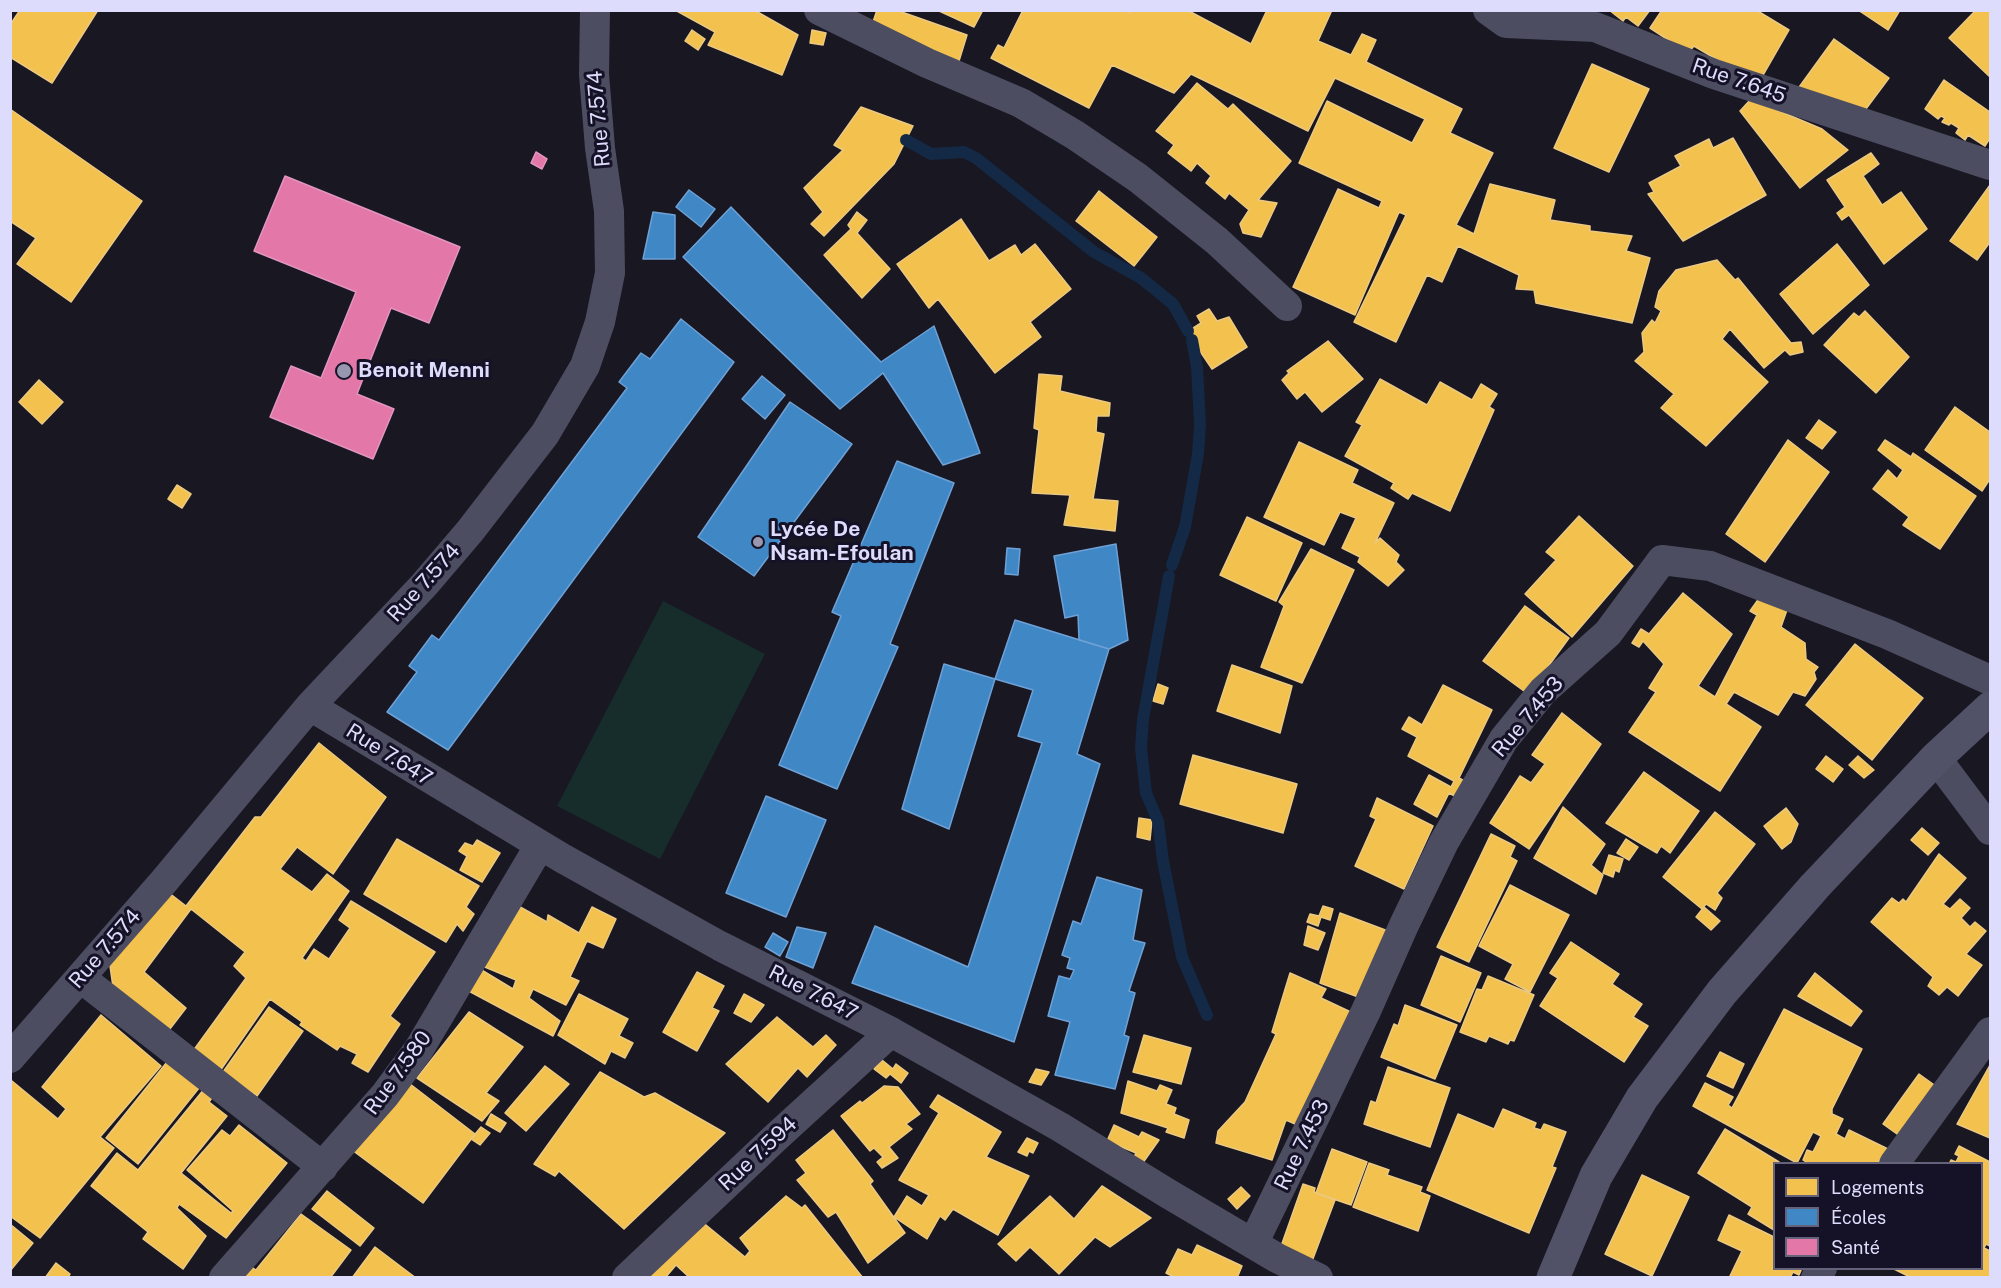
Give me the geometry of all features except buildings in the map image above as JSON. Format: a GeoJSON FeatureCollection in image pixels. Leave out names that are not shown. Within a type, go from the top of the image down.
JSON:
{"type":"FeatureCollection","features":[{"type":"Feature","properties":{"kind":"street","name":"Rue 7.574"},"geometry":{"type":"LineString","coordinates":[[10,1058],[81,978],[310,706],[424,585],[470,531],[545,434],[585,366],[600,322],[610,273],[609,211],[600,148],[594,74],[595,10]]}},
{"type":"Feature","properties":{"kind":"street"},"geometry":{"type":"LineString","coordinates":[[819,10],[927,63],[1021,103],[1075,135],[1138,178],[1209,234],[1287,306]]}},
{"type":"Feature","properties":{"kind":"street","name":"Rue 7.645"},"geometry":{"type":"LineString","coordinates":[[1488,10],[1506,23],[1595,27],[1714,74],[1990,165]]}},
{"type":"Feature","properties":{"kind":"street","name":"Rue 7.453"},"geometry":{"type":"LineString","coordinates":[[1254,1244],[1444,842],[1504,739],[1544,691],[1608,633],[1662,560],[1710,566],[1887,634],[1990,681]]}},
{"type":"Feature","properties":{"kind":"street","name":"Rue 7.647"},"geometry":{"type":"LineString","coordinates":[[310,706],[540,844],[720,946],[891,1032],[1060,1127],[1254,1244],[1318,1278]]}},
{"type":"Feature","properties":{"kind":"street"},"geometry":{"type":"LineString","coordinates":[[1553,1278],[1596,1176],[1642,1098],[1722,992],[1815,886],[1936,758],[1990,708]]}},
{"type":"Feature","properties":{"kind":"street"},"geometry":{"type":"LineString","coordinates":[[1936,758],[1990,830]]}},
{"type":"Feature","properties":{"kind":"street","name":"Rue 7.580"},"geometry":{"type":"LineString","coordinates":[[224,1278],[385,1095],[419,1049],[540,844]]}},
{"type":"Feature","properties":{"kind":"street"},"geometry":{"type":"LineString","coordinates":[[81,978],[322,1167]]}},
{"type":"Feature","properties":{"kind":"street","name":"Rue 7.594"},"geometry":{"type":"LineString","coordinates":[[627,1278],[891,1032]]}},
{"type":"Feature","properties":{"kind":"street"},"geometry":{"type":"LineString","coordinates":[[1895,1162],[1990,1032]]}},
{"type":"Feature","properties":{"kind":"green space"},"geometry":{"type":"Polygon","coordinates":[[[663,601],[765,654],[660,859],[557,806],[663,601]]]}},
{"type":"Feature","properties":{"kind":"waterway"},"geometry":{"type":"LineString","coordinates":[[906,140],[931,154],[964,152],[976,158],[1094,252],[1141,278],[1173,304],[1188,331]]}},
{"type":"Feature","properties":{"kind":"waterway"},"geometry":{"type":"LineString","coordinates":[[1172,565],[1185,527],[1198,454],[1200,425],[1197,367],[1192,340]]}},
{"type":"Feature","properties":{"kind":"waterway"},"geometry":{"type":"LineString","coordinates":[[1169,576],[1143,719],[1141,748],[1146,793],[1158,821],[1163,861],[1182,957],[1207,1015]]}},
{"type":"Feature","properties":{"kind":"place","name":"Benoit Menni"},"geometry":{"type":"Point","coordinates":[344,371]}},
{"type":"Feature","properties":{"kind":"place","name":"Lycée De Nsam-Efoulan"},"geometry":{"type":"Point","coordinates":[758,542]}}]}
